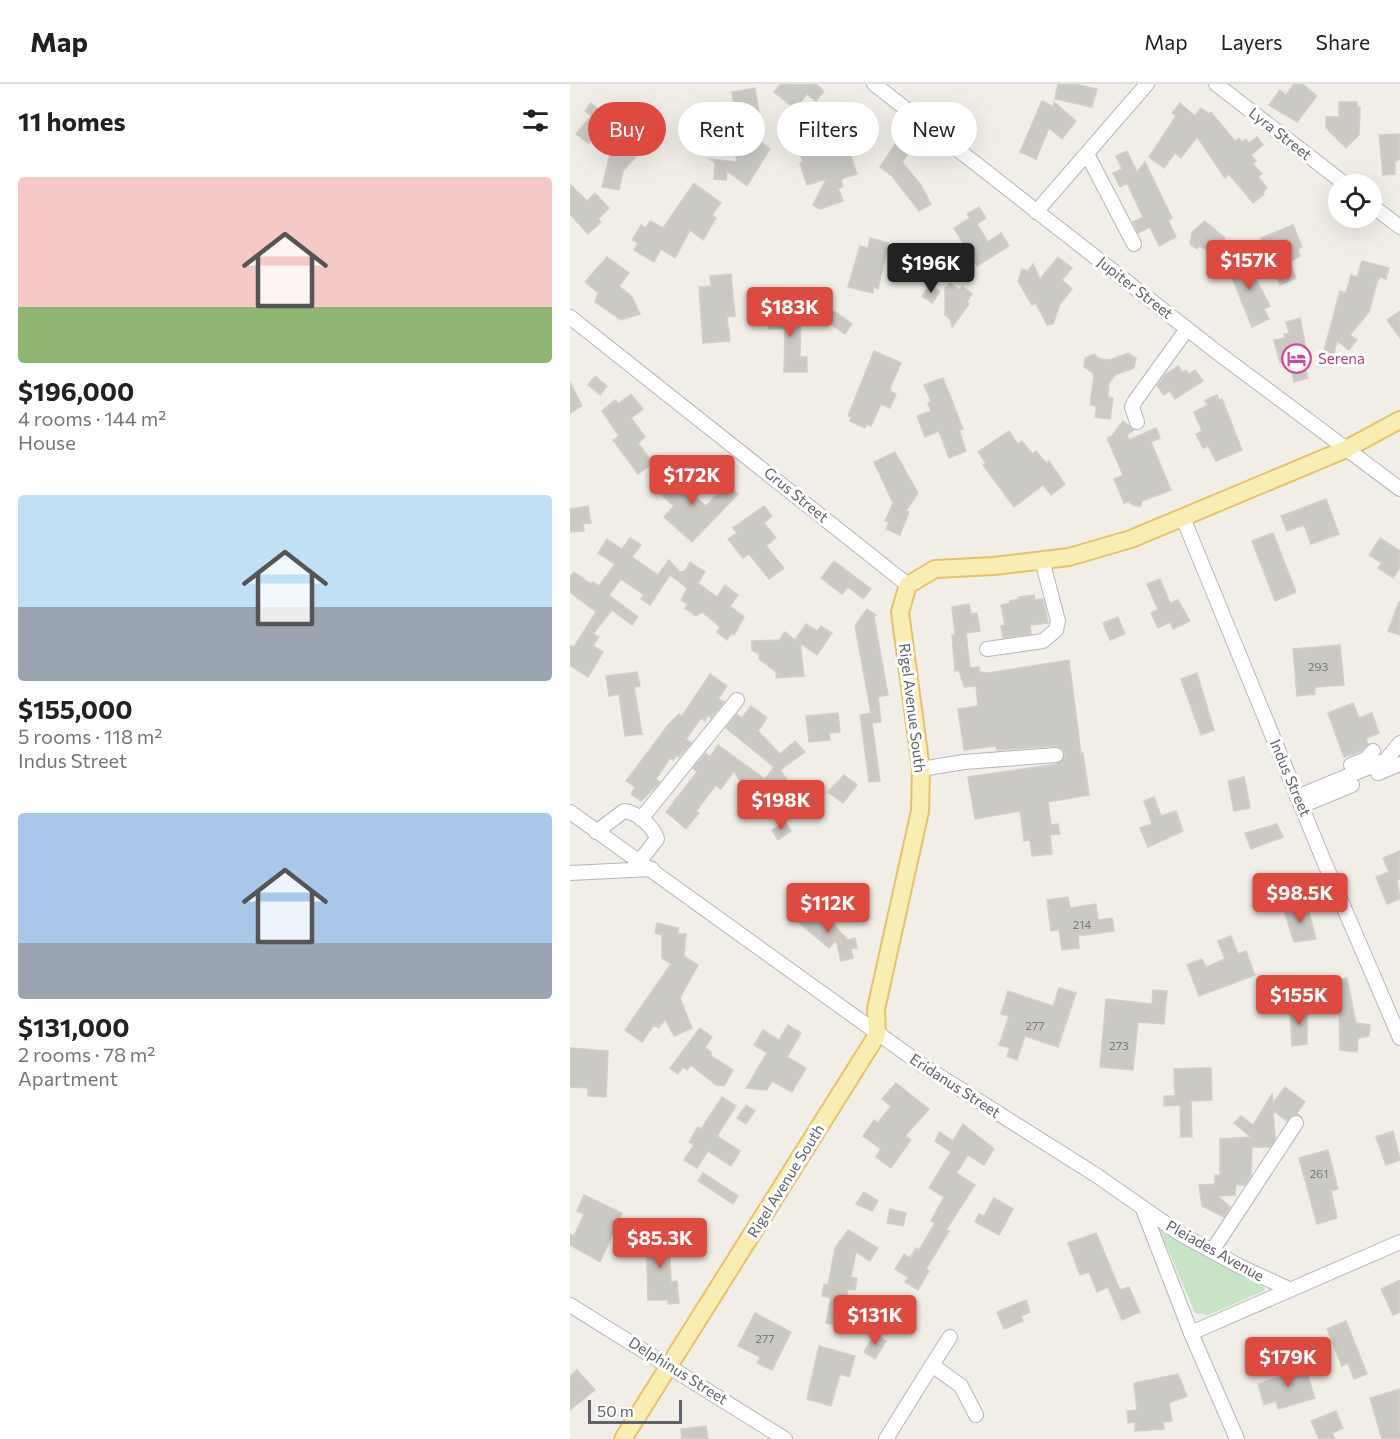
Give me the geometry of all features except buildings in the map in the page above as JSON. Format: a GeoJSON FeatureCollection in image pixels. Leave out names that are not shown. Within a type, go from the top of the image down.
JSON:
{"type":"FeatureCollection","features":[{"type":"Feature","properties":{"kind":"main road"},"geometry":{"type":"LineString","coordinates":[[908,585],[935,569],[1042,560],[1093,552],[1183,518],[1346,449],[1400,420]]}},
{"type":"Feature","properties":{"kind":"main road","name":"Rigel Avenue South"},"geometry":{"type":"LineString","coordinates":[[623,1439],[876,1035],[876,1009],[920,811],[921,769],[900,612],[902,598],[908,585]]}},
{"type":"Feature","properties":{"kind":"street","name":"Jupiter Street"},"geometry":{"type":"LineString","coordinates":[[874,84],[1187,329],[1400,489]]}},
{"type":"Feature","properties":{"kind":"street"},"geometry":{"type":"LineString","coordinates":[[1036,212],[1147,84]]}},
{"type":"Feature","properties":{"kind":"street","name":"Lyra Street"},"geometry":{"type":"LineString","coordinates":[[1216,84],[1332,174]]}},
{"type":"Feature","properties":{"kind":"street"},"geometry":{"type":"LineString","coordinates":[[1087,154],[1134,244]]}},
{"type":"Feature","properties":{"kind":"street"},"geometry":{"type":"LineString","coordinates":[[1382,213],[1400,227]]}},
{"type":"Feature","properties":{"kind":"street","name":"Grus Street"},"geometry":{"type":"LineString","coordinates":[[570,317],[908,585]]}},
{"type":"Feature","properties":{"kind":"street"},"geometry":{"type":"LineString","coordinates":[[1137,422],[1132,407],[1135,401],[1187,329]]}},
{"type":"Feature","properties":{"kind":"street","name":"Indus Street"},"geometry":{"type":"LineString","coordinates":[[1183,518],[1400,1038]]}},
{"type":"Feature","properties":{"kind":"street"},"geometry":{"type":"LineString","coordinates":[[987,649],[1043,641],[1056,630],[1058,621],[1042,560]]}},
{"type":"Feature","properties":{"kind":"street"},"geometry":{"type":"LineString","coordinates":[[641,819],[737,700]]}},
{"type":"Feature","properties":{"kind":"street"},"geometry":{"type":"LineString","coordinates":[[1298,798],[1386,760],[1400,743]]}},
{"type":"Feature","properties":{"kind":"street"},"geometry":{"type":"LineString","coordinates":[[1298,798],[1366,759],[1373,751]]}},
{"type":"Feature","properties":{"kind":"street"},"geometry":{"type":"LineString","coordinates":[[921,769],[964,762],[1056,755]]}},
{"type":"Feature","properties":{"kind":"street"},"geometry":{"type":"LineString","coordinates":[[1298,798],[1400,764]]}},
{"type":"Feature","properties":{"kind":"street"},"geometry":{"type":"LineString","coordinates":[[596,832],[624,811],[641,819],[654,831],[657,839],[639,862]]}},
{"type":"Feature","properties":{"kind":"street","name":"Eridanus Street"},"geometry":{"type":"LineString","coordinates":[[570,812],[652,869],[876,1035],[1096,1174],[1143,1209]]}},
{"type":"Feature","properties":{"kind":"street"},"geometry":{"type":"LineString","coordinates":[[570,873],[652,869]]}},
{"type":"Feature","properties":{"kind":"street"},"geometry":{"type":"LineString","coordinates":[[1212,1251],[1296,1123]]}},
{"type":"Feature","properties":{"kind":"street"},"geometry":{"type":"LineString","coordinates":[[1143,1209],[1191,1333],[1237,1439]]}},
{"type":"Feature","properties":{"kind":"street","name":"Pleiades Avenue"},"geometry":{"type":"LineString","coordinates":[[1143,1209],[1212,1251],[1288,1289]]}},
{"type":"Feature","properties":{"kind":"street","name":"Pleiades Avenue"},"geometry":{"type":"LineString","coordinates":[[1191,1333],[1400,1242]]}},
{"type":"Feature","properties":{"kind":"street","name":"Delphinus Street"},"geometry":{"type":"LineString","coordinates":[[570,1305],[785,1439]]}},
{"type":"Feature","properties":{"kind":"street"},"geometry":{"type":"LineString","coordinates":[[886,1439],[950,1337]]}},
{"type":"Feature","properties":{"kind":"street"},"geometry":{"type":"LineString","coordinates":[[932,1365],[962,1386],[976,1415]]}},
{"type":"Feature","properties":{"kind":"green space"},"geometry":{"type":"Polygon","coordinates":[[[1162,1226],[1240,1275],[1264,1287],[1264,1291],[1208,1315],[1195,1313],[1159,1228],[1162,1226]]]}},
{"type":"Feature","properties":{"kind":"place","name":"Serena"},"geometry":{"type":"Point","coordinates":[1297,359]}}]}
